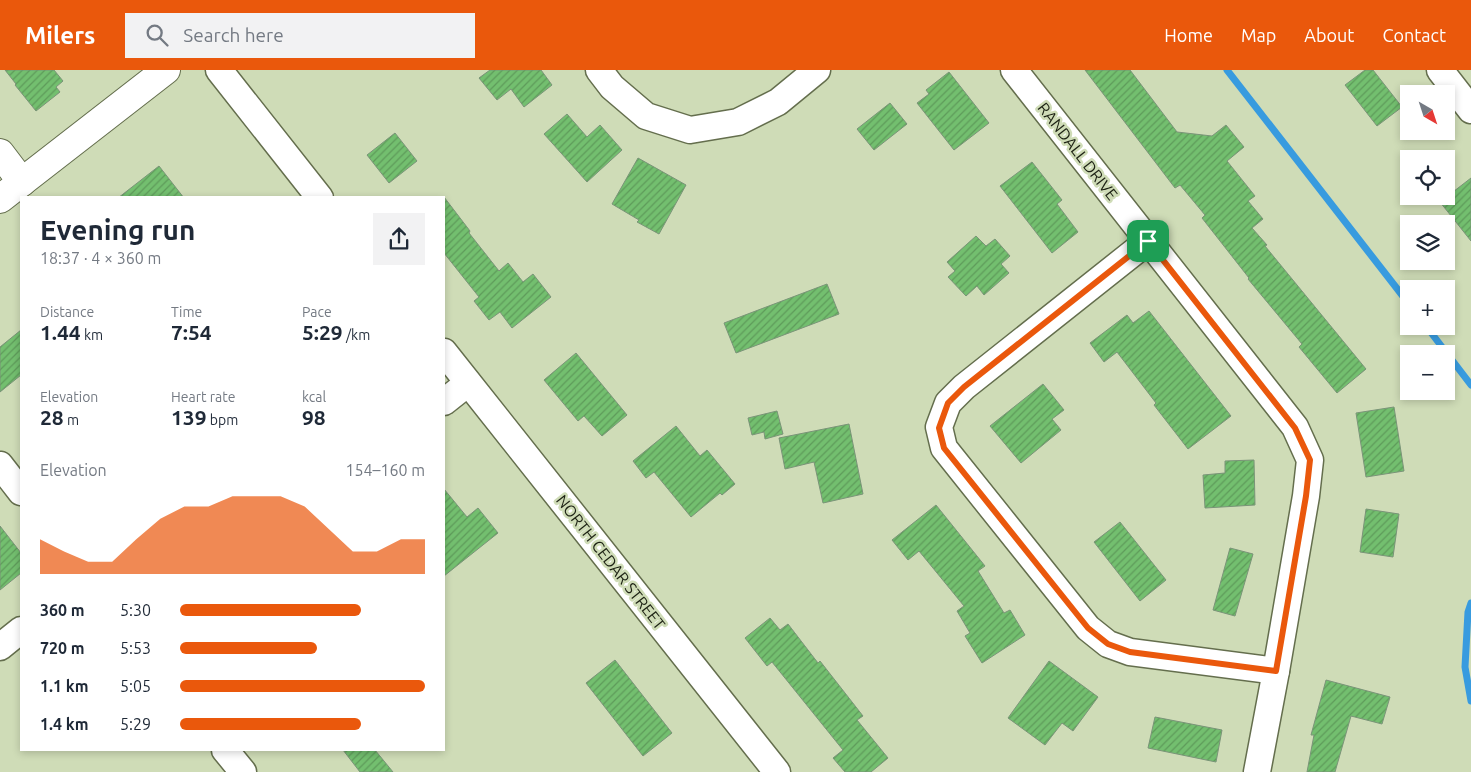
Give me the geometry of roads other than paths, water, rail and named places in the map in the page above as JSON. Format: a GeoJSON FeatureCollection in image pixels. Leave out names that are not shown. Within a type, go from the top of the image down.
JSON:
{"type":"FeatureCollection","features":[{"type":"Feature","properties":{"kind":"street"},"geometry":{"type":"LineString","coordinates":[[0,199],[166,70]]}},
{"type":"Feature","properties":{"kind":"street"},"geometry":{"type":"LineString","coordinates":[[219,70],[318,196]]}},
{"type":"Feature","properties":{"kind":"street"},"geometry":{"type":"LineString","coordinates":[[599,70],[612,87],[646,116],[690,130],[738,122],[778,102],[817,70]]}},
{"type":"Feature","properties":{"kind":"street","name":"RANDALL DRIVE"},"geometry":{"type":"LineString","coordinates":[[1014,70],[1295,428],[1310,460],[1306,496],[1257,772]]}},
{"type":"Feature","properties":{"kind":"street"},"geometry":{"type":"LineString","coordinates":[[1440,70],[1471,110]]}},
{"type":"Feature","properties":{"kind":"street"},"geometry":{"type":"LineString","coordinates":[[0,153],[22,182]]}},
{"type":"Feature","properties":{"kind":"street"},"geometry":{"type":"LineString","coordinates":[[1148,241],[964,387],[948,403],[939,428],[944,448],[1088,628],[1108,644],[1130,652],[1276,671]]}},
{"type":"Feature","properties":{"kind":"street","name":"NORTH CEDAR STREET"},"geometry":{"type":"LineString","coordinates":[[445,353],[778,772]]}},
{"type":"Feature","properties":{"kind":"street"},"geometry":{"type":"LineString","coordinates":[[445,401],[468,383]]}},
{"type":"Feature","properties":{"kind":"street"},"geometry":{"type":"LineString","coordinates":[[0,465],[20,491]]}},
{"type":"Feature","properties":{"kind":"street"},"geometry":{"type":"LineString","coordinates":[[0,647],[20,631]]}},
{"type":"Feature","properties":{"kind":"street"},"geometry":{"type":"LineString","coordinates":[[226,751],[243,772]]}},
{"type":"Feature","properties":{"kind":"waterway"},"geometry":{"type":"LineString","coordinates":[[1227,70],[1400,292]]}},
{"type":"Feature","properties":{"kind":"waterway"},"geometry":{"type":"LineString","coordinates":[[1433,335],[1471,385]]}},
{"type":"Feature","properties":{"kind":"waterway"},"geometry":{"type":"LineString","coordinates":[[1471,603],[1468,612],[1465,667],[1471,701]]}}]}
